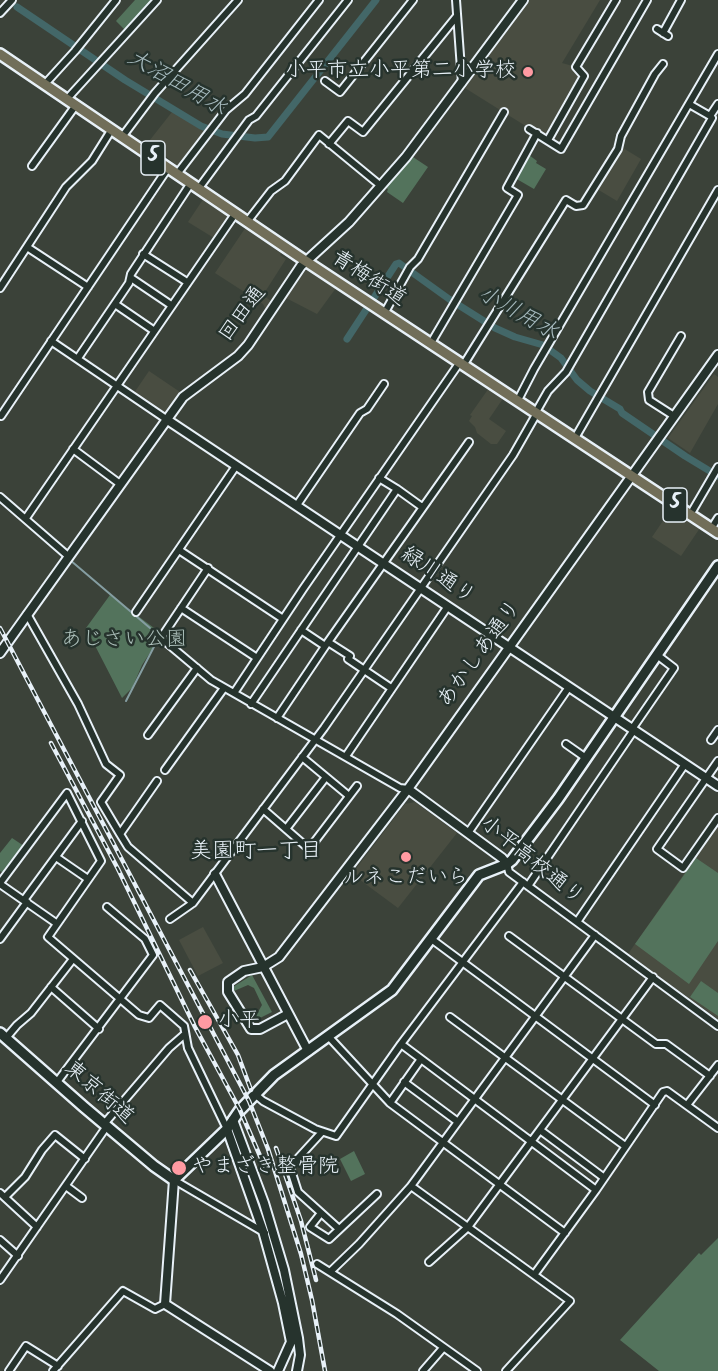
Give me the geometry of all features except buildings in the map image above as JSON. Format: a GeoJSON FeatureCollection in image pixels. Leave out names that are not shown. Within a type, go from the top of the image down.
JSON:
{"type":"FeatureCollection","features":[{"type":"Feature","properties":{"kind":"main road","name":"青梅街道"},"geometry":{"type":"LineString","coordinates":[[0,54],[235,214],[715,531]]}},
{"type":"Feature","properties":{"kind":"main road"},"geometry":{"type":"LineString","coordinates":[[174,1180],[230,1125],[240,1110],[274,1075],[308,1053],[392,990],[479,874],[507,864],[532,834],[586,758],[718,566]]}},
{"type":"Feature","properties":{"kind":"main road","name":"東京街道"},"geometry":{"type":"LineString","coordinates":[[2,1035],[161,1172],[174,1180]]}},
{"type":"Feature","properties":{"kind":"street"},"geometry":{"type":"LineString","coordinates":[[0,13],[12,0]]}},
{"type":"Feature","properties":{"kind":"street"},"geometry":{"type":"LineString","coordinates":[[45,84],[116,0]]}},
{"type":"Feature","properties":{"kind":"street"},"geometry":{"type":"LineString","coordinates":[[67,99],[157,0]]}},
{"type":"Feature","properties":{"kind":"street"},"geometry":{"type":"LineString","coordinates":[[122,136],[155,93],[238,0]]}},
{"type":"Feature","properties":{"kind":"street"},"geometry":{"type":"LineString","coordinates":[[177,174],[226,110],[244,94],[319,0]]}},
{"type":"Feature","properties":{"kind":"street"},"geometry":{"type":"LineString","coordinates":[[78,358],[115,304],[143,254],[195,186],[235,140],[249,120],[256,116],[348,0]]}},
{"type":"Feature","properties":{"kind":"street"},"geometry":{"type":"LineString","coordinates":[[325,81],[340,92],[413,0]]}},
{"type":"Feature","properties":{"kind":"street"},"geometry":{"type":"LineString","coordinates":[[456,0],[462,84]]}},
{"type":"Feature","properties":{"kind":"street"},"geometry":{"type":"LineString","coordinates":[[548,141],[584,76],[576,68],[616,0]]}},
{"type":"Feature","properties":{"kind":"street"},"geometry":{"type":"LineString","coordinates":[[529,129],[561,149],[647,0]]}},
{"type":"Feature","properties":{"kind":"street"},"geometry":{"type":"LineString","coordinates":[[663,33],[681,0]]}},
{"type":"Feature","properties":{"kind":"street","name":"回田通"},"geometry":{"type":"LineString","coordinates":[[0,653],[166,418],[193,387],[238,356],[248,345],[306,261],[349,222],[381,186],[462,84],[519,1]]}},
{"type":"Feature","properties":{"kind":"street"},"geometry":{"type":"LineString","coordinates":[[329,144],[348,121],[363,132],[457,16]]}},
{"type":"Feature","properties":{"kind":"street"},"geometry":{"type":"LineString","coordinates":[[518,400],[526,382],[718,54]]}},
{"type":"Feature","properties":{"kind":"street"},"geometry":{"type":"LineString","coordinates":[[234,693],[379,478],[489,324],[566,200],[576,206],[583,205],[618,149],[621,136],[655,74],[663,64]]}},
{"type":"Feature","properties":{"kind":"street"},"geometry":{"type":"LineString","coordinates":[[689,104],[710,116]]}},
{"type":"Feature","properties":{"kind":"street"},"geometry":{"type":"LineString","coordinates":[[170,919],[193,903],[302,757],[513,455],[548,391],[567,369],[718,104]]}},
{"type":"Feature","properties":{"kind":"street"},"geometry":{"type":"LineString","coordinates":[[32,166],[76,105]]}},
{"type":"Feature","properties":{"kind":"street"},"geometry":{"type":"LineString","coordinates":[[385,312],[504,112]]}},
{"type":"Feature","properties":{"kind":"street"},"geometry":{"type":"LineString","coordinates":[[0,288],[66,187],[92,161],[112,129]]}},
{"type":"Feature","properties":{"kind":"street"},"geometry":{"type":"LineString","coordinates":[[431,343],[518,195],[507,188],[537,133]]}},
{"type":"Feature","properties":{"kind":"street"},"geometry":{"type":"LineString","coordinates":[[247,222],[271,191],[285,181],[319,135],[381,186]]}},
{"type":"Feature","properties":{"kind":"street"},"geometry":{"type":"LineString","coordinates":[[1,416],[168,168]]}},
{"type":"Feature","properties":{"kind":"street"},"geometry":{"type":"LineString","coordinates":[[575,438],[718,190]]}},
{"type":"Feature","properties":{"kind":"street"},"geometry":{"type":"LineString","coordinates":[[26,518],[153,330],[235,214]]}},
{"type":"Feature","properties":{"kind":"street"},"geometry":{"type":"LineString","coordinates":[[27,247],[88,287]]}},
{"type":"Feature","properties":{"kind":"street"},"geometry":{"type":"LineString","coordinates":[[143,254],[187,282]]}},
{"type":"Feature","properties":{"kind":"street"},"geometry":{"type":"LineString","coordinates":[[131,278],[171,305]]}},
{"type":"Feature","properties":{"kind":"street"},"geometry":{"type":"LineString","coordinates":[[115,304],[153,330]]}},
{"type":"Feature","properties":{"kind":"street"},"geometry":{"type":"LineString","coordinates":[[674,416],[649,400],[648,393],[681,336]]}},
{"type":"Feature","properties":{"kind":"street"},"geometry":{"type":"LineString","coordinates":[[51,341],[166,418]]}},
{"type":"Feature","properties":{"kind":"street","name":"あかしあ通り"},"geometry":{"type":"LineString","coordinates":[[263,967],[279,957],[408,789],[718,355]]}},
{"type":"Feature","properties":{"kind":"street"},"geometry":{"type":"LineString","coordinates":[[297,506],[360,413],[367,409],[384,384]]}},
{"type":"Feature","properties":{"kind":"street","name":"緑川通り"},"geometry":{"type":"LineString","coordinates":[[166,418],[718,786]]}},
{"type":"Feature","properties":{"kind":"street"},"geometry":{"type":"LineString","coordinates":[[277,718],[468,442]]}},
{"type":"Feature","properties":{"kind":"street"},"geometry":{"type":"LineString","coordinates":[[73,449],[120,484]]}},
{"type":"Feature","properties":{"kind":"street"},"geometry":{"type":"LineString","coordinates":[[136,612],[236,466]]}},
{"type":"Feature","properties":{"kind":"street"},"geometry":{"type":"LineString","coordinates":[[690,515],[715,472]]}},
{"type":"Feature","properties":{"kind":"street"},"geometry":{"type":"LineString","coordinates":[[379,478],[422,507]]}},
{"type":"Feature","properties":{"kind":"street"},"geometry":{"type":"LineString","coordinates":[[251,704],[397,489]]}},
{"type":"Feature","properties":{"kind":"street"},"geometry":{"type":"LineString","coordinates":[[0,497],[68,556]]}},
{"type":"Feature","properties":{"kind":"street"},"geometry":{"type":"LineString","coordinates":[[715,531],[718,518]]}},
{"type":"Feature","properties":{"kind":"street"},"geometry":{"type":"LineString","coordinates":[[179,550],[283,619]]}},
{"type":"Feature","properties":{"kind":"street"},"geometry":{"type":"LineString","coordinates":[[208,568],[182,608],[257,658]]}},
{"type":"Feature","properties":{"kind":"street"},"geometry":{"type":"LineString","coordinates":[[346,756],[448,606]]}},
{"type":"Feature","properties":{"kind":"street","name":"小平高校通り"},"geometry":{"type":"LineString","coordinates":[[182,608],[162,638],[197,668],[251,704],[346,756],[400,789],[408,789],[502,858],[509,872],[718,1026]]}},
{"type":"Feature","properties":{"kind":"street"},"geometry":{"type":"LineString","coordinates":[[27,614],[78,704],[106,764],[120,775],[101,802],[128,847],[193,903]]}},
{"type":"Feature","properties":{"kind":"street"},"geometry":{"type":"LineString","coordinates":[[302,630],[350,656],[348,659],[391,688]]}},
{"type":"Feature","properties":{"kind":"street"},"geometry":{"type":"LineString","coordinates":[[255,1095],[262,1101],[322,1132],[336,1136],[462,962],[525,884],[674,668],[657,655]]}},
{"type":"Feature","properties":{"kind":"street"},"geometry":{"type":"LineString","coordinates":[[148,735],[197,668]]}},
{"type":"Feature","properties":{"kind":"street"},"geometry":{"type":"LineString","coordinates":[[468,833],[569,687]]}},
{"type":"Feature","properties":{"kind":"street"},"geometry":{"type":"LineString","coordinates":[[165,770],[224,688]]}},
{"type":"Feature","properties":{"kind":"street"},"geometry":{"type":"LineString","coordinates":[[711,740],[718,730]]}},
{"type":"Feature","properties":{"kind":"street"},"geometry":{"type":"LineString","coordinates":[[566,744],[586,758]]}},
{"type":"Feature","properties":{"kind":"street"},"geometry":{"type":"LineString","coordinates":[[302,757],[349,796]]}},
{"type":"Feature","properties":{"kind":"street"},"geometry":{"type":"LineString","coordinates":[[718,761],[657,849],[683,868],[718,818]]}},
{"type":"Feature","properties":{"kind":"street"},"geometry":{"type":"LineString","coordinates":[[577,922],[685,764]]}},
{"type":"Feature","properties":{"kind":"street"},"geometry":{"type":"LineString","coordinates":[[286,829],[326,777]]}},
{"type":"Feature","properties":{"kind":"street"},"geometry":{"type":"LineString","coordinates":[[120,834],[157,781]]}},
{"type":"Feature","properties":{"kind":"street"},"geometry":{"type":"LineString","coordinates":[[263,809],[309,849],[357,786]]}},
{"type":"Feature","properties":{"kind":"street"},"geometry":{"type":"LineString","coordinates":[[56,923],[0,884],[67,793],[101,861],[48,937],[122,998],[139,1015],[149,1018],[160,1005],[184,1026],[188,1048],[252,1168],[275,1239],[293,1308],[300,1355],[297,1371]]}},
{"type":"Feature","properties":{"kind":"street"},"geometry":{"type":"LineString","coordinates":[[0,939],[82,821]]}},
{"type":"Feature","properties":{"kind":"street"},"geometry":{"type":"LineString","coordinates":[[56,857],[88,879]]}},
{"type":"Feature","properties":{"kind":"street"},"geometry":{"type":"LineString","coordinates":[[215,874],[308,1053]]}},
{"type":"Feature","properties":{"kind":"street"},"geometry":{"type":"LineString","coordinates":[[57,1082],[153,955],[145,939],[107,907]]}},
{"type":"Feature","properties":{"kind":"street"},"geometry":{"type":"LineString","coordinates":[[330,1272],[359,1244],[411,1186],[595,935]]}},
{"type":"Feature","properties":{"kind":"street"},"geometry":{"type":"LineString","coordinates":[[509,936],[656,1044],[666,1044],[710,1076]]}},
{"type":"Feature","properties":{"kind":"street"},"geometry":{"type":"LineString","coordinates":[[430,938],[655,1105]]}},
{"type":"Feature","properties":{"kind":"street"},"geometry":{"type":"LineString","coordinates":[[2,1035],[31,1013],[73,959]]}},
{"type":"Feature","properties":{"kind":"street"},"geometry":{"type":"LineString","coordinates":[[263,967],[250,968],[231,978],[226,987],[230,996],[251,1029],[260,1029],[288,1014]]}},
{"type":"Feature","properties":{"kind":"street"},"geometry":{"type":"LineString","coordinates":[[429,1262],[468,1227],[653,977]]}},
{"type":"Feature","properties":{"kind":"street"},"geometry":{"type":"LineString","coordinates":[[51,987],[99,1029]]}},
{"type":"Feature","properties":{"kind":"street"},"geometry":{"type":"LineString","coordinates":[[450,1017],[626,1146]]}},
{"type":"Feature","properties":{"kind":"street"},"geometry":{"type":"LineString","coordinates":[[1,1277],[85,1160],[106,1125],[169,1048],[185,1034]]}},
{"type":"Feature","properties":{"kind":"street"},"geometry":{"type":"LineString","coordinates":[[329,1037],[390,1103],[565,1233]]}},
{"type":"Feature","properties":{"kind":"street"},"geometry":{"type":"LineString","coordinates":[[401,1044],[596,1190]]}},
{"type":"Feature","properties":{"kind":"street"},"geometry":{"type":"LineString","coordinates":[[390,1103],[421,1059]]}},
{"type":"Feature","properties":{"kind":"street"},"geometry":{"type":"LineString","coordinates":[[687,1105],[718,1065]]}},
{"type":"Feature","properties":{"kind":"street"},"geometry":{"type":"LineString","coordinates":[[404,1082],[458,1122]]}},
{"type":"Feature","properties":{"kind":"street"},"geometry":{"type":"LineString","coordinates":[[534,1275],[663,1092],[667,1090],[717,1124]]}},
{"type":"Feature","properties":{"kind":"street"},"geometry":{"type":"LineString","coordinates":[[230,1125],[274,1270],[291,1342],[278,1371]]}},
{"type":"Feature","properties":{"kind":"street"},"geometry":{"type":"LineString","coordinates":[[540,1130],[603,1177]]}},
{"type":"Feature","properties":{"kind":"street"},"geometry":{"type":"LineString","coordinates":[[322,1132],[290,1167],[298,1192],[339,1229]]}},
{"type":"Feature","properties":{"kind":"street"},"geometry":{"type":"LineString","coordinates":[[37,1227],[2,1195],[25,1177],[42,1150],[56,1135],[85,1160]]}},
{"type":"Feature","properties":{"kind":"street"},"geometry":{"type":"LineString","coordinates":[[165,1304],[174,1180],[275,1239]]}},
{"type":"Feature","properties":{"kind":"street"},"geometry":{"type":"LineString","coordinates":[[66,1186],[82,1198]]}},
{"type":"Feature","properties":{"kind":"street"},"geometry":{"type":"LineString","coordinates":[[411,1186],[570,1301],[506,1371]]}},
{"type":"Feature","properties":{"kind":"street"},"geometry":{"type":"LineString","coordinates":[[321,1213],[310,1227],[329,1239],[377,1194]]}},
{"type":"Feature","properties":{"kind":"street"},"geometry":{"type":"LineString","coordinates":[[0,1240],[18,1256]]}},
{"type":"Feature","properties":{"kind":"street"},"geometry":{"type":"LineString","coordinates":[[317,1264],[397,1314],[477,1371]]}},
{"type":"Feature","properties":{"kind":"street"},"geometry":{"type":"LineString","coordinates":[[9,1371],[26,1346],[56,1368],[123,1291],[155,1309],[165,1304]]}},
{"type":"Feature","properties":{"kind":"street"},"geometry":{"type":"LineString","coordinates":[[165,1304],[270,1371]]}},
{"type":"Feature","properties":{"kind":"street"},"geometry":{"type":"LineString","coordinates":[[423,1371],[443,1348]]}},
{"type":"Feature","properties":{"kind":"shaded area","name":"小平市立小平第二小学校"},"geometry":{"type":"Polygon","coordinates":[[[529,0],[600,0],[562,63],[576,67],[584,76],[548,140],[465,88],[529,0]]]}},
{"type":"Feature","properties":{"kind":"shaded area"},"geometry":{"type":"Polygon","coordinates":[[[172,112],[207,130],[177,166],[160,151],[160,144],[152,147],[146,145],[172,112]]]}},
{"type":"Feature","properties":{"kind":"shaded area"},"geometry":{"type":"Polygon","coordinates":[[[623,148],[641,159],[617,201],[597,189],[623,148]]]}},
{"type":"Feature","properties":{"kind":"shaded area"},"geometry":{"type":"Polygon","coordinates":[[[204,198],[227,214],[227,218],[214,238],[188,222],[204,198]]]}},
{"type":"Feature","properties":{"kind":"shaded area"},"geometry":{"type":"Polygon","coordinates":[[[246,227],[282,252],[280,255],[286,259],[263,295],[272,302],[266,310],[263,304],[215,273],[246,227]]]}},
{"type":"Feature","properties":{"kind":"shaded area"},"geometry":{"type":"Polygon","coordinates":[[[310,269],[336,288],[317,314],[286,298],[305,271],[310,269]]]}},
{"type":"Feature","properties":{"kind":"shaded area"},"geometry":{"type":"Polygon","coordinates":[[[149,371],[180,392],[167,411],[162,412],[134,393],[149,371]]]}},
{"type":"Feature","properties":{"kind":"shaded area"},"geometry":{"type":"Polygon","coordinates":[[[714,374],[718,377],[718,404],[690,453],[668,438],[714,374]]]}},
{"type":"Feature","properties":{"kind":"shaded area"},"geometry":{"type":"Polygon","coordinates":[[[489,388],[504,397],[489,419],[506,431],[497,444],[491,444],[477,433],[469,421],[472,416],[470,415],[489,388]]]}},
{"type":"Feature","properties":{"kind":"shaded area"},"geometry":{"type":"Polygon","coordinates":[[[671,509],[700,528],[681,556],[652,537],[671,509]]]}},
{"type":"Feature","properties":{"kind":"shaded area","name":"ルネこだいら"},"geometry":{"type":"Polygon","coordinates":[[[415,802],[457,833],[398,908],[352,874],[405,804],[415,802]]]}},
{"type":"Feature","properties":{"kind":"shaded area"},"geometry":{"type":"Polygon","coordinates":[[[718,825],[718,1019],[628,954],[718,825]]]}},
{"type":"Feature","properties":{"kind":"shaded area"},"geometry":{"type":"Polygon","coordinates":[[[203,927],[223,963],[198,976],[179,940],[203,927]]]}},
{"type":"Feature","properties":{"kind":"green space"},"geometry":{"type":"Polygon","coordinates":[[[135,0],[153,0],[125,30],[116,21],[135,0]]]}},
{"type":"Feature","properties":{"kind":"green space"},"geometry":{"type":"Polygon","coordinates":[[[529,155],[546,169],[534,189],[515,178],[529,155]]]}},
{"type":"Feature","properties":{"kind":"green space"},"geometry":{"type":"Polygon","coordinates":[[[413,157],[428,167],[403,203],[387,192],[386,188],[413,157]]]}},
{"type":"Feature","properties":{"kind":"green space","name":"あじさい公園"},"geometry":{"type":"Polygon","coordinates":[[[110,595],[162,634],[142,665],[132,688],[122,698],[86,628],[110,595]]]}},
{"type":"Feature","properties":{"kind":"green space"},"geometry":{"type":"Polygon","coordinates":[[[12,838],[24,846],[7,871],[2,872],[0,871],[0,853],[12,838]]]}},
{"type":"Feature","properties":{"kind":"green space"},"geometry":{"type":"Polygon","coordinates":[[[696,858],[718,873],[718,941],[689,984],[635,944],[696,858]]]}},
{"type":"Feature","properties":{"kind":"green space"},"geometry":{"type":"Polygon","coordinates":[[[252,975],[272,1012],[254,1021],[249,1018],[258,1012],[262,1005],[254,988],[248,985],[234,991],[233,987],[252,975]]]}},
{"type":"Feature","properties":{"kind":"green space"},"geometry":{"type":"Polygon","coordinates":[[[701,981],[718,993],[718,1016],[690,997],[701,981]]]}},
{"type":"Feature","properties":{"kind":"green space"},"geometry":{"type":"Polygon","coordinates":[[[354,1151],[365,1174],[351,1181],[340,1159],[354,1151]]]}},
{"type":"Feature","properties":{"kind":"green space"},"geometry":{"type":"Polygon","coordinates":[[[718,1238],[718,1371],[659,1371],[620,1340],[699,1253],[701,1255],[718,1238]]]}},
{"type":"Feature","properties":{"kind":"waterway","name":"大沼田用水"},"geometry":{"type":"LineString","coordinates":[[17,7],[125,80],[201,126],[222,134],[255,138],[268,137],[376,0]]}},
{"type":"Feature","properties":{"kind":"waterway","name":"小川用水"},"geometry":{"type":"LineString","coordinates":[[347,339],[396,264],[399,263],[495,328],[515,337],[543,345],[561,358],[577,380],[590,391],[718,476]]}},
{"type":"Feature","properties":{"kind":"waterway"},"geometry":{"type":"LineString","coordinates":[[70,560],[150,628]]}},
{"type":"Feature","properties":{"kind":"waterway"},"geometry":{"type":"LineString","coordinates":[[126,701],[158,639]]}},
{"type":"Feature","properties":{"kind":"railway"},"geometry":{"type":"LineString","coordinates":[[0,628],[249,1101],[268,1149],[301,1254],[325,1371]]}},
{"type":"Feature","properties":{"kind":"railway"},"geometry":{"type":"LineString","coordinates":[[51,743],[118,869],[195,1027],[240,1110],[267,1172]]}},
{"type":"Feature","properties":{"kind":"railway"},"geometry":{"type":"LineString","coordinates":[[190,970],[238,1055],[251,1090]]}},
{"type":"Feature","properties":{"kind":"railway"},"geometry":{"type":"LineString","coordinates":[[276,1148],[301,1221],[316,1280]]}},
{"type":"Feature","properties":{"kind":"place","name":"小平市立小平第二小学校"},"geometry":{"type":"Point","coordinates":[528,72]}},
{"type":"Feature","properties":{"kind":"place","name":"ルネこだいら"},"geometry":{"type":"Point","coordinates":[406,857]}},
{"type":"Feature","properties":{"kind":"place","name":"小平"},"geometry":{"type":"Point","coordinates":[205,1022]}},
{"type":"Feature","properties":{"kind":"place","name":"やまざき整骨院"},"geometry":{"type":"Point","coordinates":[179,1168]}},
{"type":"Feature","properties":{"kind":"district","name":"美園町一丁目"},"geometry":{"type":"Point","coordinates":[256,853]}}]}
